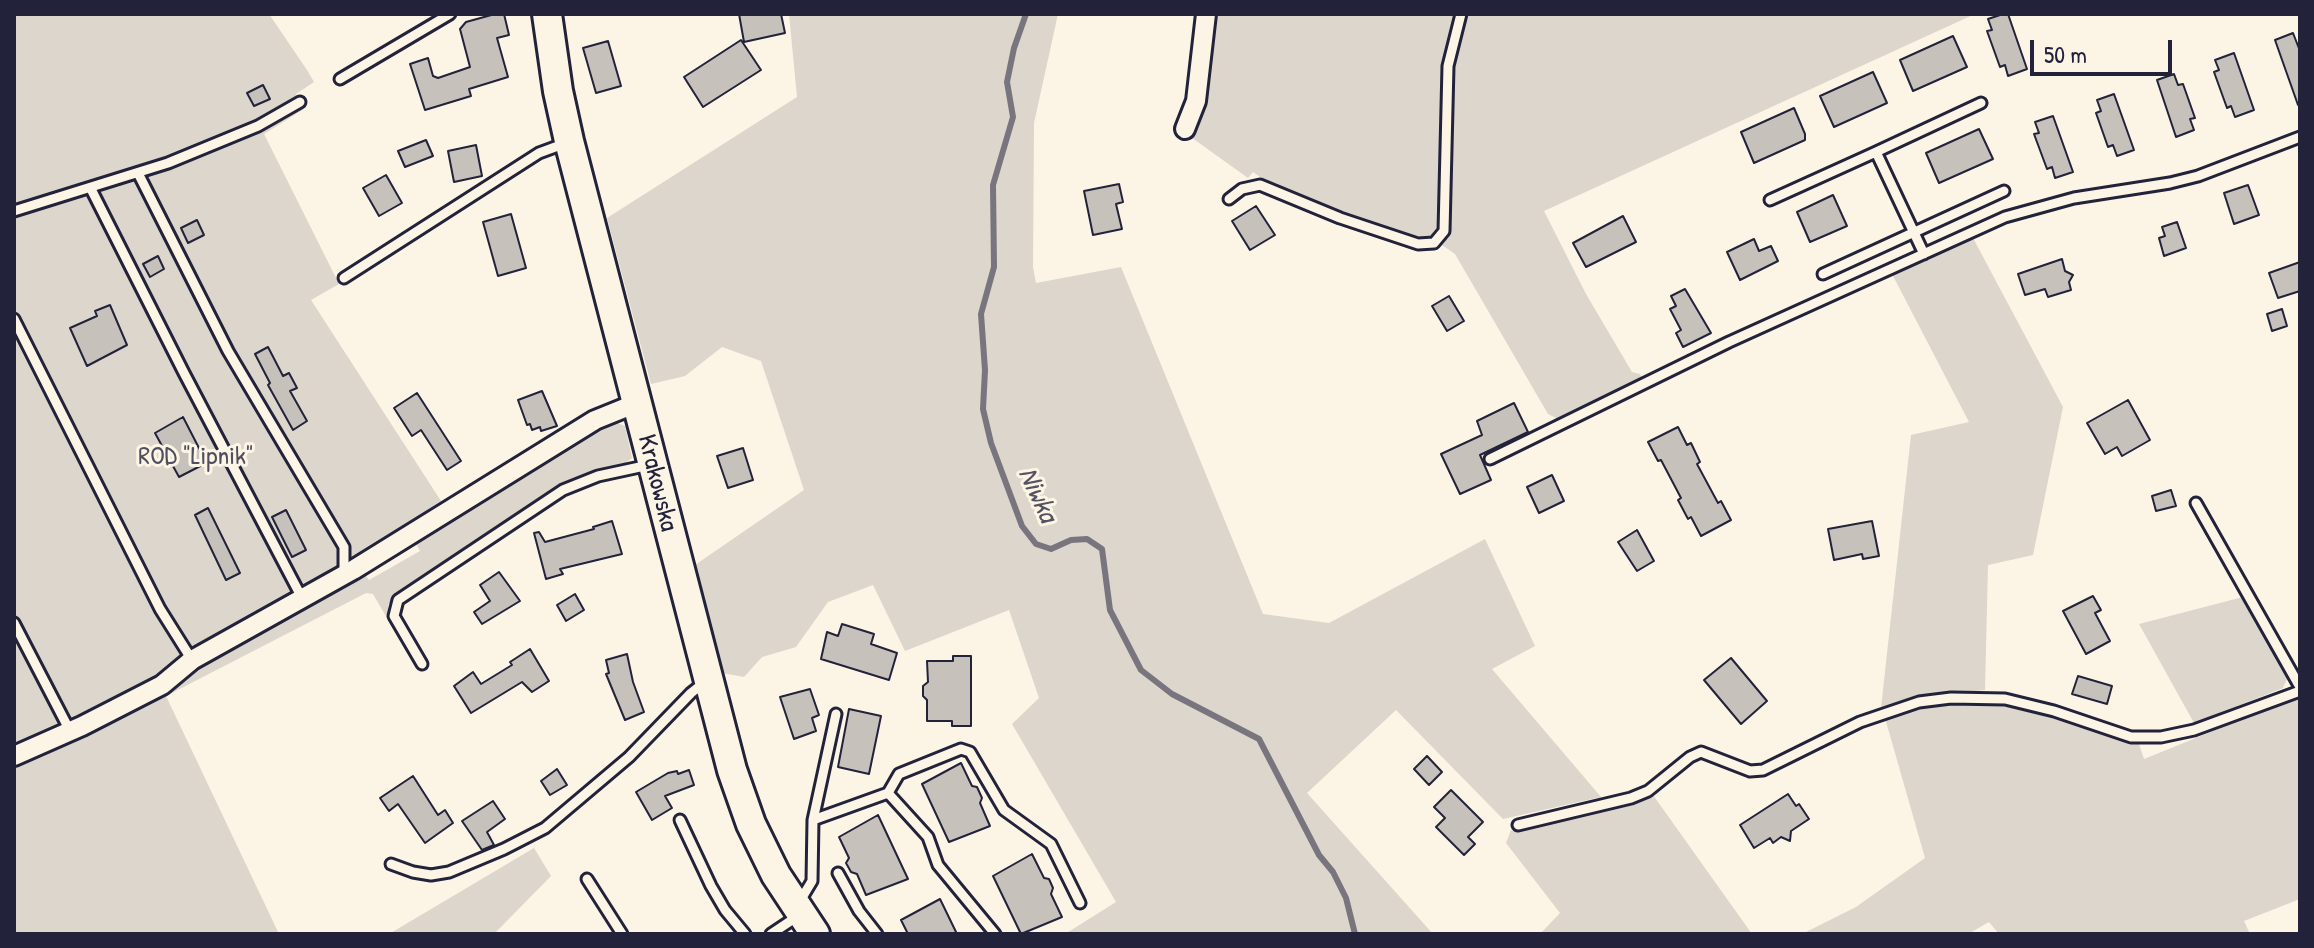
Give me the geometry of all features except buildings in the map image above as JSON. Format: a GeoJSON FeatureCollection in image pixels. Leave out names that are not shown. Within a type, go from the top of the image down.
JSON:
{"type":"FeatureCollection","features":[{"type":"Feature","properties":{"kind":"main road","name":"Krakowska"},"geometry":{"type":"LineString","coordinates":[[547,14],[569,141],[732,770],[751,824],[804,918]]}},
{"type":"Feature","properties":{"kind":"street"},"geometry":{"type":"LineString","coordinates":[[1185,129],[1196,101],[1206,14]]}},
{"type":"Feature","properties":{"kind":"street"},"geometry":{"type":"LineString","coordinates":[[14,756],[162,685],[192,660],[344,575],[595,420],[637,403]]}},
{"type":"Feature","properties":{"kind":"lane"},"geometry":{"type":"LineString","coordinates":[[340,79],[450,14]]}},
{"type":"Feature","properties":{"kind":"lane"},"geometry":{"type":"LineString","coordinates":[[1229,199],[1242,189],[1260,185],[1340,218],[1405,240],[1427,245],[1434,243],[1444,231],[1448,66],[1461,14]]}},
{"type":"Feature","properties":{"kind":"lane"},"geometry":{"type":"LineString","coordinates":[[14,211],[138,173],[258,126],[300,102]]}},
{"type":"Feature","properties":{"kind":"lane"},"geometry":{"type":"LineString","coordinates":[[1770,200],[1981,103]]}},
{"type":"Feature","properties":{"kind":"lane"},"geometry":{"type":"LineString","coordinates":[[1490,459],[1729,342],[2017,213],[2074,198],[2198,176],[2300,137]]}},
{"type":"Feature","properties":{"kind":"lane"},"geometry":{"type":"LineString","coordinates":[[344,278],[539,153],[569,141]]}},
{"type":"Feature","properties":{"kind":"lane"},"geometry":{"type":"LineString","coordinates":[[1876,152],[1924,254]]}},
{"type":"Feature","properties":{"kind":"lane"},"geometry":{"type":"LineString","coordinates":[[138,173],[228,351],[344,547],[344,575]]}},
{"type":"Feature","properties":{"kind":"lane"},"geometry":{"type":"LineString","coordinates":[[91,189],[302,598]]}},
{"type":"Feature","properties":{"kind":"lane"},"geometry":{"type":"LineString","coordinates":[[1823,274],[2004,191]]}},
{"type":"Feature","properties":{"kind":"lane"},"geometry":{"type":"LineString","coordinates":[[14,319],[160,609],[192,660]]}},
{"type":"Feature","properties":{"kind":"lane"},"geometry":{"type":"LineString","coordinates":[[422,664],[394,616],[398,600],[563,490],[598,476],[652,464]]}},
{"type":"Feature","properties":{"kind":"lane"},"geometry":{"type":"LineString","coordinates":[[1518,825],[1631,798],[1648,791],[1690,757],[1701,752],[1750,771],[1763,770],[1860,722],[1919,702],[1951,698],[2005,699],[2054,711],[2131,737],[2161,737],[2194,730],[2300,689],[2196,503]]}},
{"type":"Feature","properties":{"kind":"lane"},"geometry":{"type":"LineString","coordinates":[[14,623],[70,731]]}},
{"type":"Feature","properties":{"kind":"lane"},"geometry":{"type":"LineString","coordinates":[[391,864],[422,873],[449,872],[545,828],[629,757],[691,693],[708,680]]}},
{"type":"Feature","properties":{"kind":"lane"},"geometry":{"type":"LineString","coordinates":[[771,934],[804,918],[812,881],[813,820],[836,714]]}},
{"type":"Feature","properties":{"kind":"lane"},"geometry":{"type":"LineString","coordinates":[[813,820],[888,793],[899,774],[961,749],[970,752],[1004,810],[1051,844],[1080,903]]}},
{"type":"Feature","properties":{"kind":"lane"},"geometry":{"type":"LineString","coordinates":[[888,793],[928,837],[938,865],[995,934]]}},
{"type":"Feature","properties":{"kind":"lane"},"geometry":{"type":"LineString","coordinates":[[680,820],[711,886],[725,910],[745,934]]}},
{"type":"Feature","properties":{"kind":"lane"},"geometry":{"type":"LineString","coordinates":[[838,873],[859,911],[877,934]]}},
{"type":"Feature","properties":{"kind":"lane"},"geometry":{"type":"LineString","coordinates":[[587,879],[622,934]]}},
{"type":"Feature","properties":{"kind":"green space","name":"ROD \"Lipnik\""},"geometry":{"type":"Polygon","coordinates":[[[14,14],[269,14],[307,70],[314,82],[296,94],[304,109],[264,134],[339,284],[311,300],[441,501],[348,561],[355,573],[361,570],[369,580],[420,551],[413,538],[592,430],[617,423],[625,426],[632,458],[624,464],[561,484],[544,495],[399,591],[388,605],[389,617],[373,594],[366,593],[166,696],[279,934],[14,934],[14,14]]]}},
{"type":"Feature","properties":{"kind":"green space"},"geometry":{"type":"Polygon","coordinates":[[[789,14],[1058,14],[1034,123],[1033,267],[1036,283],[1121,267],[1263,614],[1329,623],[1485,539],[1535,646],[1492,669],[1601,797],[1503,819],[1396,710],[1307,793],[1433,934],[1065,934],[1116,902],[1012,724],[1039,698],[1009,610],[905,651],[873,585],[828,602],[796,647],[762,657],[744,677],[722,673],[695,565],[804,490],[761,361],[722,347],[685,376],[651,384],[607,218],[797,97],[789,14]]]}},
{"type":"Feature","properties":{"kind":"green space"},"geometry":{"type":"Polygon","coordinates":[[[1212,14],[1456,14],[1448,43],[1443,83],[1439,231],[1433,237],[1419,240],[1335,212],[1253,172],[1248,178],[1188,135],[1212,14]]]}},
{"type":"Feature","properties":{"kind":"green space"},"geometry":{"type":"Polygon","coordinates":[[[1465,14],[1975,14],[1544,211],[1586,294],[1632,372],[1640,374],[1642,379],[1566,419],[1548,414],[1455,254],[1442,245],[1448,231],[1454,63],[1465,14]]]}},
{"type":"Feature","properties":{"kind":"green space"},"geometry":{"type":"Polygon","coordinates":[[[1973,238],[2063,407],[2033,555],[1988,565],[1985,690],[1917,697],[1881,708],[1911,435],[1969,422],[1892,274],[1973,238]]]}},
{"type":"Feature","properties":{"kind":"green space"},"geometry":{"type":"Polygon","coordinates":[[[2243,597],[2287,679],[2283,688],[2194,723],[2139,624],[2243,597]]]}},
{"type":"Feature","properties":{"kind":"green space"},"geometry":{"type":"Polygon","coordinates":[[[2300,696],[2300,899],[2244,921],[2250,934],[1999,934],[1989,922],[1968,934],[1802,934],[1856,907],[1925,858],[1885,718],[1907,708],[1943,703],[1986,703],[2025,710],[2139,744],[2144,759],[2300,696]]]}},
{"type":"Feature","properties":{"kind":"green space"},"geometry":{"type":"Polygon","coordinates":[[[1653,795],[1752,934],[1540,934],[1560,913],[1506,843],[1511,830],[1604,810],[1653,795]]]}},
{"type":"Feature","properties":{"kind":"green space"},"geometry":{"type":"Polygon","coordinates":[[[534,848],[551,876],[494,934],[389,934],[534,848]]]}},
{"type":"Feature","properties":{"kind":"waterway","name":"Niwka"},"geometry":{"type":"LineString","coordinates":[[1026,14],[1014,48],[1007,82],[1013,117],[993,185],[994,267],[981,314],[985,370],[983,409],[991,443],[1022,526],[1036,544],[1051,549],[1071,540],[1087,539],[1102,549],[1110,610],[1141,670],[1172,694],[1259,739],[1319,855],[1333,872],[1346,898],[1355,934]]}}]}
